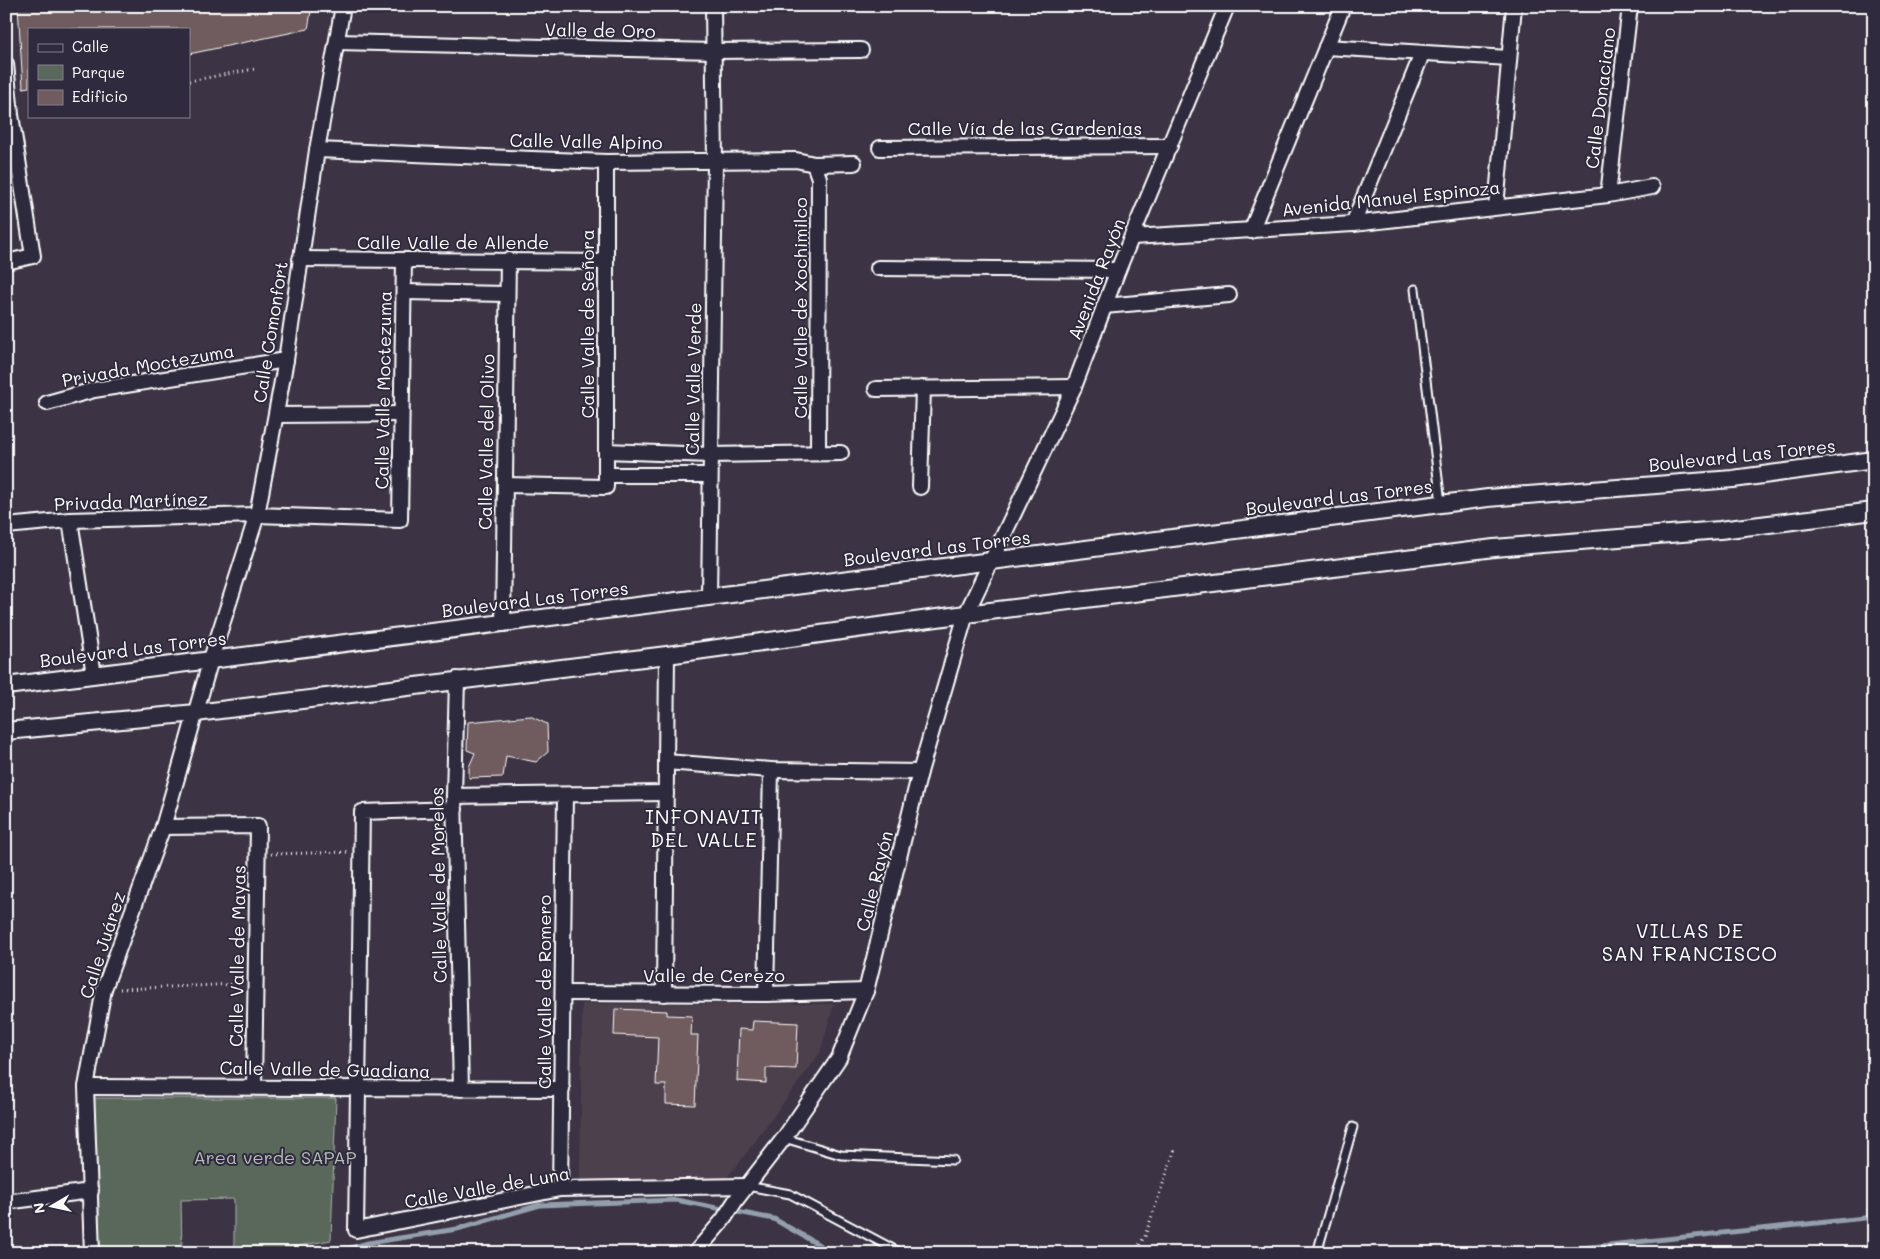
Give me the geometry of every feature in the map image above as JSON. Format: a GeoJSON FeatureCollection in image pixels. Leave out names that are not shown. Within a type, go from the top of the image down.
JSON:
{"type":"FeatureCollection","features":[{"type":"Feature","properties":{"kind":"street","name":"Calle Comonfort"},"geometry":{"type":"LineString","coordinates":[[211,659],[257,515],[286,360],[317,150],[343,6]]}},
{"type":"Feature","properties":{"kind":"street","name":"Calle Valle Verde"},"geometry":{"type":"LineString","coordinates":[[709,597],[715,162],[713,6]]}},
{"type":"Feature","properties":{"kind":"street","name":"Avenida Rayón"},"geometry":{"type":"LineString","coordinates":[[990,561],[1074,387],[1118,270],[1227,6]]}},
{"type":"Feature","properties":{"kind":"street"},"geometry":{"type":"LineString","coordinates":[[1251,231],[1343,6]]}},
{"type":"Feature","properties":{"kind":"street"},"geometry":{"type":"LineString","coordinates":[[1496,207],[1514,6]]}},
{"type":"Feature","properties":{"kind":"street","name":"Calle Donaciano"},"geometry":{"type":"LineString","coordinates":[[1608,195],[1630,6]]}},
{"type":"Feature","properties":{"kind":"street","name":"Valle de Oro"},"geometry":{"type":"LineString","coordinates":[[337,42],[714,51],[861,50]]}},
{"type":"Feature","properties":{"kind":"street"},"geometry":{"type":"LineString","coordinates":[[1326,47],[1509,58]]}},
{"type":"Feature","properties":{"kind":"street"},"geometry":{"type":"LineString","coordinates":[[1353,224],[1422,54]]}},
{"type":"Feature","properties":{"kind":"street"},"geometry":{"type":"LineString","coordinates":[[6,64],[11,115],[33,256],[6,262]]}},
{"type":"Feature","properties":{"kind":"street","name":"Calle Vía de las Gardenias"},"geometry":{"type":"LineString","coordinates":[[880,148],[1170,146]]}},
{"type":"Feature","properties":{"kind":"street","name":"Calle Valle Alpino"},"geometry":{"type":"LineString","coordinates":[[317,150],[606,162],[796,160],[814,164],[854,163]]}},
{"type":"Feature","properties":{"kind":"street","name":"Calle Valle de Señora"},"geometry":{"type":"LineString","coordinates":[[606,162],[606,481]]}},
{"type":"Feature","properties":{"kind":"street","name":"Calle Valle de Xochimilco"},"geometry":{"type":"LineString","coordinates":[[814,164],[819,178],[818,452]]}},
{"type":"Feature","properties":{"kind":"street","name":"Avenida Manuel Espinoza"},"geometry":{"type":"LineString","coordinates":[[1132,237],[1353,224],[1608,195],[1652,187]]}},
{"type":"Feature","properties":{"kind":"street","name":"Calle Valle de Allende"},"geometry":{"type":"LineString","coordinates":[[300,260],[606,262]]}},
{"type":"Feature","properties":{"kind":"street","name":"Calle Valle Moctezuma"},"geometry":{"type":"LineString","coordinates":[[400,520],[404,260]]}},
{"type":"Feature","properties":{"kind":"street","name":"Calle Valle del Olivo"},"geometry":{"type":"LineString","coordinates":[[503,624],[508,260]]}},
{"type":"Feature","properties":{"kind":"street"},"geometry":{"type":"LineString","coordinates":[[878,268],[1118,270]]}},
{"type":"Feature","properties":{"kind":"street"},"geometry":{"type":"LineString","coordinates":[[404,292],[507,294]]}},
{"type":"Feature","properties":{"kind":"street"},"geometry":{"type":"LineString","coordinates":[[1104,306],[1229,295]]}},
{"type":"Feature","properties":{"kind":"street","name":"Privada Moctezuma"},"geometry":{"type":"LineString","coordinates":[[47,404],[94,390],[286,360]]}},
{"type":"Feature","properties":{"kind":"street"},"geometry":{"type":"LineString","coordinates":[[876,388],[1074,387]]}},
{"type":"Feature","properties":{"kind":"street"},"geometry":{"type":"LineString","coordinates":[[920,488],[923,388]]}},
{"type":"Feature","properties":{"kind":"street"},"geometry":{"type":"LineString","coordinates":[[276,414],[401,414]]}},
{"type":"Feature","properties":{"kind":"street"},"geometry":{"type":"LineString","coordinates":[[606,451],[710,455],[841,453]]}},
{"type":"Feature","properties":{"kind":"street","name":"Boulevard Las Torres"},"geometry":{"type":"LineString","coordinates":[[6,686],[1488,498],[1733,479],[1874,460]]}},
{"type":"Feature","properties":{"kind":"street"},"geometry":{"type":"LineString","coordinates":[[505,485],[710,475]]}},
{"type":"Feature","properties":{"kind":"street"},"geometry":{"type":"LineString","coordinates":[[6,731],[196,712],[667,655],[966,614],[1494,548],[1720,530],[1874,511]]}},
{"type":"Feature","properties":{"kind":"street","name":"Privada Martínez"},"geometry":{"type":"LineString","coordinates":[[6,526],[70,520],[257,515],[400,520]]}},
{"type":"Feature","properties":{"kind":"street"},"geometry":{"type":"LineString","coordinates":[[70,520],[94,675]]}},
{"type":"Feature","properties":{"kind":"street","name":"Calle Rayón"},"geometry":{"type":"LineString","coordinates":[[695,1253],[724,1220],[736,1200],[784,1138],[839,1058],[866,991],[920,772],[966,614],[990,561]]}},
{"type":"Feature","properties":{"kind":"street"},"geometry":{"type":"LineString","coordinates":[[664,994],[667,655]]}},
{"type":"Feature","properties":{"kind":"street","name":"Calle Juárez"},"geometry":{"type":"LineString","coordinates":[[92,1253],[86,1087],[104,989],[163,828],[211,659]]}},
{"type":"Feature","properties":{"kind":"street","name":"Calle Valle de Morelos"},"geometry":{"type":"LineString","coordinates":[[457,679],[454,803],[461,1089]]}},
{"type":"Feature","properties":{"kind":"street"},"geometry":{"type":"LineString","coordinates":[[666,762],[771,770],[920,772]]}},
{"type":"Feature","properties":{"kind":"street"},"geometry":{"type":"LineString","coordinates":[[766,994],[771,770]]}},
{"type":"Feature","properties":{"kind":"street"},"geometry":{"type":"LineString","coordinates":[[359,1088],[362,812],[565,795],[666,793]]}},
{"type":"Feature","properties":{"kind":"street","name":"Calle Valle de Romero"},"geometry":{"type":"LineString","coordinates":[[560,1189],[565,795]]}},
{"type":"Feature","properties":{"kind":"street","name":"Calle Valle de Mayas"},"geometry":{"type":"LineString","coordinates":[[163,828],[258,826],[254,1086]]}},
{"type":"Feature","properties":{"kind":"street","name":"Valle de Cerezo"},"geometry":{"type":"LineString","coordinates":[[563,993],[766,994],[866,991]]}},
{"type":"Feature","properties":{"kind":"street","name":"Calle Valle de Guadiana"},"geometry":{"type":"LineString","coordinates":[[86,1087],[562,1088]]}},
{"type":"Feature","properties":{"kind":"street","name":"Calle Valle de Luna"},"geometry":{"type":"LineString","coordinates":[[359,1088],[356,1230],[560,1189],[746,1186]]}},
{"type":"Feature","properties":{"kind":"street"},"geometry":{"type":"LineString","coordinates":[[6,1202],[91,1191]]}},
{"type":"Feature","properties":{"kind":"lane"},"geometry":{"type":"LineString","coordinates":[[1415,289],[1441,504]]}},
{"type":"Feature","properties":{"kind":"lane"},"geometry":{"type":"LineString","coordinates":[[1317,1253],[1353,1127]]}},
{"type":"Feature","properties":{"kind":"lane"},"geometry":{"type":"LineString","coordinates":[[784,1138],[841,1155],[953,1160]]}},
{"type":"Feature","properties":{"kind":"lane"},"geometry":{"type":"LineString","coordinates":[[746,1186],[790,1194],[900,1253]]}},
{"type":"Feature","properties":{"kind":"path"},"geometry":{"type":"LineString","coordinates":[[190,81],[254,69]]}},
{"type":"Feature","properties":{"kind":"path"},"geometry":{"type":"LineString","coordinates":[[258,854],[361,852]]}},
{"type":"Feature","properties":{"kind":"path"},"geometry":{"type":"LineString","coordinates":[[104,989],[256,984]]}},
{"type":"Feature","properties":{"kind":"path"},"geometry":{"type":"LineString","coordinates":[[1134,1253],[1145,1236],[1175,1149]]}},
{"type":"Feature","properties":{"kind":"shaded area"},"geometry":{"type":"Polygon","coordinates":[[[582,1004],[834,1004],[820,1053],[739,1163],[722,1183],[692,1183],[580,1179],[582,1004]]]}},
{"type":"Feature","properties":{"kind":"green space","name":"Area verde SAPAP"},"geometry":{"type":"Polygon","coordinates":[[[94,1098],[336,1098],[331,1240],[260,1253],[234,1253],[234,1199],[181,1200],[182,1253],[100,1253],[94,1098]]]}},
{"type":"Feature","properties":{"kind":"building"},"geometry":{"type":"Polygon","coordinates":[[[18,6],[312,6],[308,29],[190,54],[190,28],[28,28],[28,87],[23,88],[18,6]]]}},
{"type":"Feature","properties":{"kind":"building"},"geometry":{"type":"Polygon","coordinates":[[[530,716],[547,724],[548,752],[536,762],[506,756],[503,777],[469,778],[469,767],[475,753],[467,750],[468,722],[530,716]]]}},
{"type":"Feature","properties":{"kind":"building"},"geometry":{"type":"Polygon","coordinates":[[[615,1009],[667,1011],[667,1015],[692,1016],[691,1035],[698,1035],[695,1105],[666,1104],[666,1085],[656,1085],[658,1037],[614,1035],[615,1009]]]}},
{"type":"Feature","properties":{"kind":"building"},"geometry":{"type":"Polygon","coordinates":[[[753,1021],[798,1023],[796,1069],[766,1068],[766,1083],[737,1081],[739,1029],[752,1030],[753,1021]]]}},
{"type":"Feature","properties":{"kind":"waterway"},"geometry":{"type":"LineString","coordinates":[[333,1253],[368,1243],[457,1229],[540,1205],[676,1200],[774,1219],[833,1253]]}},
{"type":"Feature","properties":{"kind":"waterway"},"geometry":{"type":"LineString","coordinates":[[1534,1253],[1874,1217]]}},
{"type":"Feature","properties":{"kind":"district","name":"INFONAVIT DEL VALLE"},"geometry":{"type":"Point","coordinates":[704,828]}},
{"type":"Feature","properties":{"kind":"district","name":"VILLAS DE SAN FRANCISCO"},"geometry":{"type":"Point","coordinates":[1690,942]}}]}
